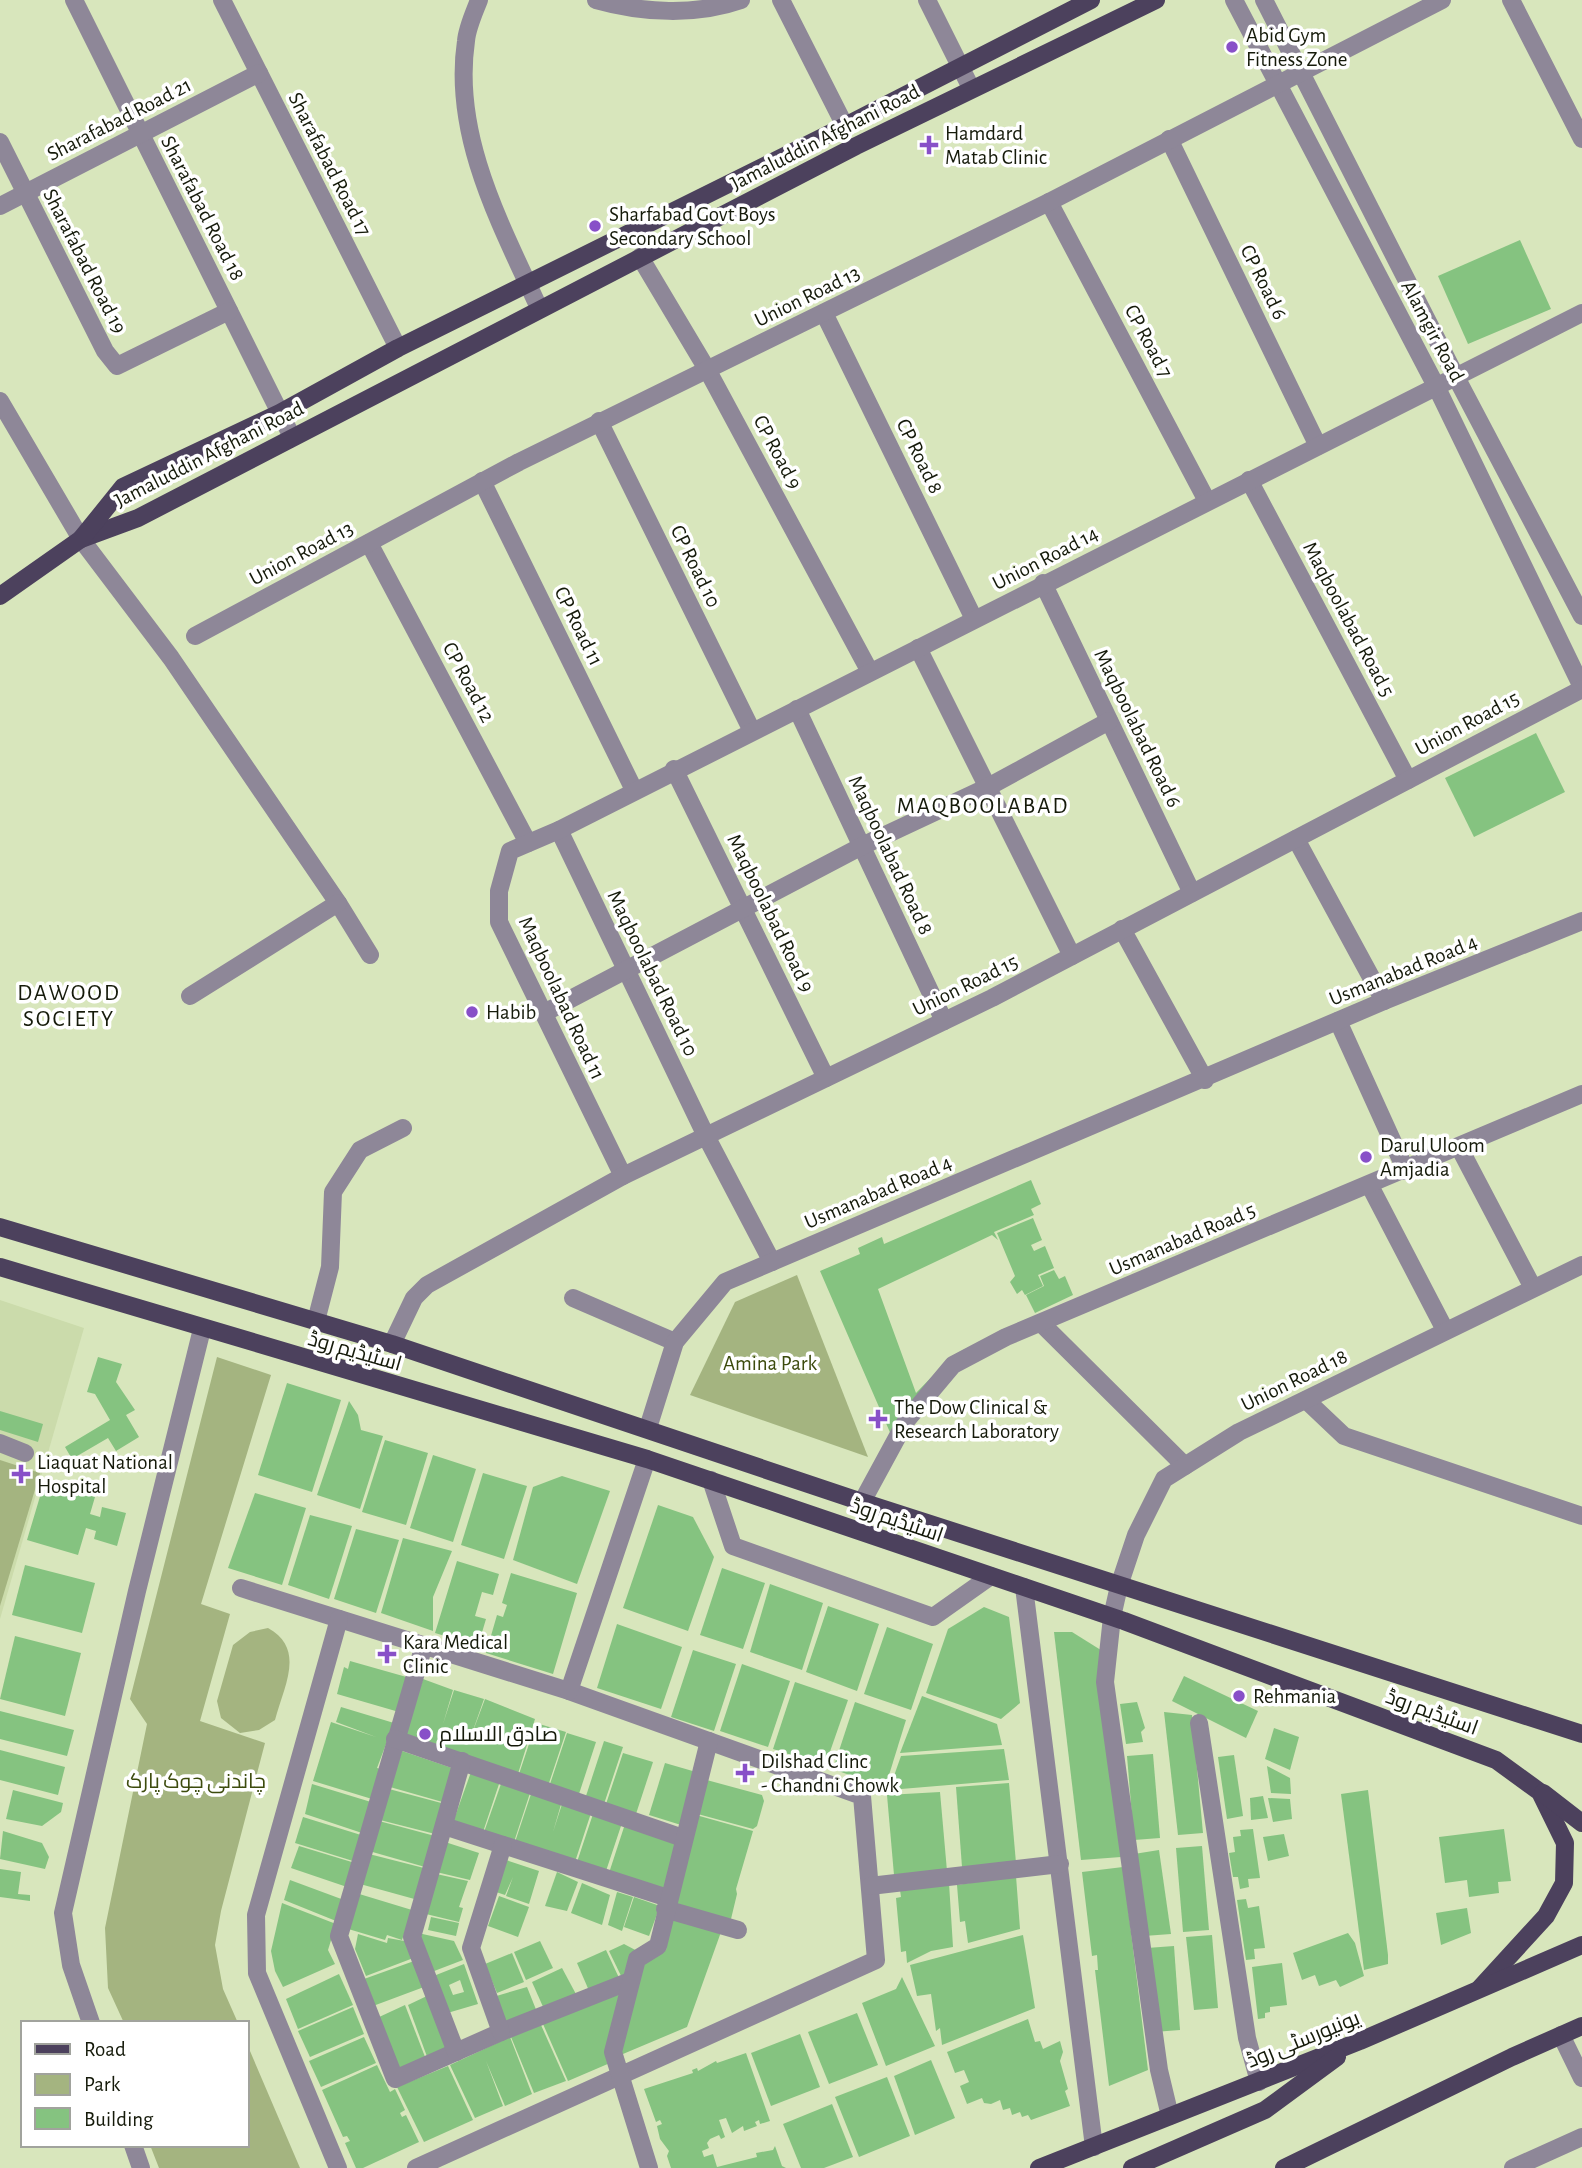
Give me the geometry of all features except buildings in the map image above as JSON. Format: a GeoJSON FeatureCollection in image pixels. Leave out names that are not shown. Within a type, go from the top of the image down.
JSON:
{"type":"FeatureCollection","features":[{"type":"Feature","properties":{"kind":"main road","name":"Jamaluddin Afghani Road"},"geometry":{"type":"LineString","coordinates":[[81,539],[138,518],[539,308],[971,88],[1156,0]]}},
{"type":"Feature","properties":{"kind":"main road","name":"Jamaluddin Afghani Road"},"geometry":{"type":"LineString","coordinates":[[81,539],[123,487],[280,413],[398,348],[961,68],[1081,2]]}},
{"type":"Feature","properties":{"kind":"main road"},"geometry":{"type":"LineString","coordinates":[[0,596],[81,539]]}},
{"type":"Feature","properties":{"kind":"main road","name":"اسٹیڈیم روڈ"},"geometry":{"type":"LineString","coordinates":[[0,1227],[391,1344],[862,1502],[1582,1734]]}},
{"type":"Feature","properties":{"kind":"main road","name":"اسٹیڈیم روڈ"},"geometry":{"type":"LineString","coordinates":[[0,1267],[711,1480],[1112,1617],[1496,1760],[1540,1792],[1565,1843],[1564,1883],[1546,1916],[1480,1988]]}},
{"type":"Feature","properties":{"kind":"main road"},"geometry":{"type":"LineString","coordinates":[[1540,1792],[1582,1823]]}},
{"type":"Feature","properties":{"kind":"main road","name":"یونیورسٹی روڈ"},"geometry":{"type":"LineString","coordinates":[[1039,2168],[1360,2041],[1582,1945]]}},
{"type":"Feature","properties":{"kind":"main road"},"geometry":{"type":"LineString","coordinates":[[1284,2168],[1582,2026]]}},
{"type":"Feature","properties":{"kind":"main road"},"geometry":{"type":"LineString","coordinates":[[1132,2168],[1265,2110],[1360,2041]]}},
{"type":"Feature","properties":{"kind":"street","name":"Sharafabad Road 18"},"geometry":{"type":"LineString","coordinates":[[74,0],[292,437]]}},
{"type":"Feature","properties":{"kind":"street","name":"Sharafabad Road 17"},"geometry":{"type":"LineString","coordinates":[[222,0],[398,348]]}},
{"type":"Feature","properties":{"kind":"street"},"geometry":{"type":"LineString","coordinates":[[478,0],[466,41],[465,114],[489,200],[539,308]]}},
{"type":"Feature","properties":{"kind":"street"},"geometry":{"type":"LineString","coordinates":[[596,0],[627,8],[678,10],[720,8],[741,0]]}},
{"type":"Feature","properties":{"kind":"street"},"geometry":{"type":"LineString","coordinates":[[781,0],[845,126]]}},
{"type":"Feature","properties":{"kind":"street"},"geometry":{"type":"LineString","coordinates":[[927,0],[971,88]]}},
{"type":"Feature","properties":{"kind":"street","name":"Alamgir Road"},"geometry":{"type":"LineString","coordinates":[[1234,0],[1436,386],[1582,688]]}},
{"type":"Feature","properties":{"kind":"street","name":"Alamgir Road"},"geometry":{"type":"LineString","coordinates":[[1264,0],[1456,377],[1582,616]]}},
{"type":"Feature","properties":{"kind":"street","name":"Union Road 13"},"geometry":{"type":"LineString","coordinates":[[195,636],[599,421],[708,371],[1049,202],[1442,0]]}},
{"type":"Feature","properties":{"kind":"street"},"geometry":{"type":"LineString","coordinates":[[1511,0],[1582,139]]}},
{"type":"Feature","properties":{"kind":"street","name":"Sharafabad Road 21"},"geometry":{"type":"LineString","coordinates":[[0,206],[259,73]]}},
{"type":"Feature","properties":{"kind":"street","name":"CP Road 6"},"geometry":{"type":"LineString","coordinates":[[1169,139],[1318,446]]}},
{"type":"Feature","properties":{"kind":"street","name":"Sharafabad Road 19"},"geometry":{"type":"LineString","coordinates":[[0,142],[112,362],[117,366],[229,311]]}},
{"type":"Feature","properties":{"kind":"street","name":"CP Road 7"},"geometry":{"type":"LineString","coordinates":[[1049,202],[1207,501]]}},
{"type":"Feature","properties":{"kind":"street","name":"CP Road 9"},"geometry":{"type":"LineString","coordinates":[[640,257],[708,371],[870,672]]}},
{"type":"Feature","properties":{"kind":"street","name":"CP Road 8"},"geometry":{"type":"LineString","coordinates":[[824,313],[974,619]]}},
{"type":"Feature","properties":{"kind":"street","name":"Union Road 14"},"geometry":{"type":"LineString","coordinates":[[528,843],[559,830],[674,769],[1582,313]]}},
{"type":"Feature","properties":{"kind":"street"},"geometry":{"type":"LineString","coordinates":[[0,401],[81,539],[171,658],[338,903],[370,955]]}},
{"type":"Feature","properties":{"kind":"street","name":"CP Road 10"},"geometry":{"type":"LineString","coordinates":[[599,421],[752,731]]}},
{"type":"Feature","properties":{"kind":"street","name":"Maqboolabad Road 5"},"geometry":{"type":"LineString","coordinates":[[1249,480],[1408,780]]}},
{"type":"Feature","properties":{"kind":"street","name":"CP Road 11"},"geometry":{"type":"LineString","coordinates":[[482,481],[634,790]]}},
{"type":"Feature","properties":{"kind":"street","name":"CP Road 12"},"geometry":{"type":"LineString","coordinates":[[369,543],[528,843]]}},
{"type":"Feature","properties":{"kind":"street","name":"Maqboolabad Road 6"},"geometry":{"type":"LineString","coordinates":[[1043,583],[1192,893]]}},
{"type":"Feature","properties":{"kind":"street"},"geometry":{"type":"LineString","coordinates":[[918,648],[1072,956]]}},
{"type":"Feature","properties":{"kind":"street","name":"Union Road 15"},"geometry":{"type":"LineString","coordinates":[[391,1344],[414,1298],[427,1285],[623,1176],[1072,956],[1582,688]]}},
{"type":"Feature","properties":{"kind":"street","name":"Maqboolabad Road 8"},"geometry":{"type":"LineString","coordinates":[[797,709],[944,1021]]}},
{"type":"Feature","properties":{"kind":"street"},"geometry":{"type":"LineString","coordinates":[[544,1013],[862,846],[988,787],[1109,720]]}},
{"type":"Feature","properties":{"kind":"street","name":"Maqboolabad Road 9"},"geometry":{"type":"LineString","coordinates":[[674,769],[827,1078]]}},
{"type":"Feature","properties":{"kind":"street","name":"Maqboolabad Road 10"},"geometry":{"type":"LineString","coordinates":[[559,830],[706,1136]]}},
{"type":"Feature","properties":{"kind":"street"},"geometry":{"type":"LineString","coordinates":[[1296,838],[1384,1001]]}},
{"type":"Feature","properties":{"kind":"street","name":"Maqboolabad Road 11"},"geometry":{"type":"LineString","coordinates":[[528,843],[510,851],[499,891],[499,922],[623,1176]]}},
{"type":"Feature","properties":{"kind":"street"},"geometry":{"type":"LineString","coordinates":[[190,996],[338,903]]}},
{"type":"Feature","properties":{"kind":"street","name":"Usmanabad Road 4"},"geometry":{"type":"LineString","coordinates":[[648,1428],[675,1342],[725,1282],[1205,1080],[1384,1001],[1582,921]]}},
{"type":"Feature","properties":{"kind":"street"},"geometry":{"type":"LineString","coordinates":[[1122,929],[1205,1080]]}},
{"type":"Feature","properties":{"kind":"street"},"geometry":{"type":"LineString","coordinates":[[1338,1021],[1406,1171]]}},
{"type":"Feature","properties":{"kind":"street","name":"Usmanabad Road 5"},"geometry":{"type":"LineString","coordinates":[[862,1502],[906,1421],[953,1365],[1041,1323],[1406,1171],[1582,1094]]}},
{"type":"Feature","properties":{"kind":"street"},"geometry":{"type":"LineString","coordinates":[[316,1321],[330,1267],[333,1192],[360,1150],[403,1128]]}},
{"type":"Feature","properties":{"kind":"street"},"geometry":{"type":"LineString","coordinates":[[706,1136],[772,1262]]}},
{"type":"Feature","properties":{"kind":"street"},"geometry":{"type":"LineString","coordinates":[[1460,1147],[1532,1286]]}},
{"type":"Feature","properties":{"kind":"street"},"geometry":{"type":"LineString","coordinates":[[1370,1186],[1445,1330]]}},
{"type":"Feature","properties":{"kind":"street","name":"Union Road 18"},"geometry":{"type":"LineString","coordinates":[[1170,2116],[1159,2070],[1105,1682],[1112,1617],[1136,1535],[1164,1479],[1239,1432],[1532,1286],[1582,1265]]}},
{"type":"Feature","properties":{"kind":"street"},"geometry":{"type":"LineString","coordinates":[[573,1298],[675,1342]]}},
{"type":"Feature","properties":{"kind":"street"},"geometry":{"type":"LineString","coordinates":[[1041,1323],[1185,1466]]}},
{"type":"Feature","properties":{"kind":"street"},"geometry":{"type":"LineString","coordinates":[[90,2021],[71,1965],[64,1913],[136,1591],[202,1329]]}},
{"type":"Feature","properties":{"kind":"street"},"geometry":{"type":"LineString","coordinates":[[1306,1400],[1343,1436],[1582,1516]]}},
{"type":"Feature","properties":{"kind":"street"},"geometry":{"type":"LineString","coordinates":[[0,1443],[25,1453]]}},
{"type":"Feature","properties":{"kind":"street"},"geometry":{"type":"LineString","coordinates":[[569,1691],[647,1459]]}},
{"type":"Feature","properties":{"kind":"street"},"geometry":{"type":"LineString","coordinates":[[711,1480],[733,1546],[933,1617],[991,1576]]}},
{"type":"Feature","properties":{"kind":"street"},"geometry":{"type":"LineString","coordinates":[[1024,1587],[1094,2147]]}},
{"type":"Feature","properties":{"kind":"street"},"geometry":{"type":"LineString","coordinates":[[241,1588],[569,1691],[862,1796],[876,1960],[416,2168]]}},
{"type":"Feature","properties":{"kind":"street"},"geometry":{"type":"LineString","coordinates":[[338,2168],[257,1973],[256,1915],[340,1619]]}},
{"type":"Feature","properties":{"kind":"street"},"geometry":{"type":"LineString","coordinates":[[424,1645],[340,1936],[396,2079],[500,2032],[629,1981]]}},
{"type":"Feature","properties":{"kind":"street"},"geometry":{"type":"LineString","coordinates":[[1199,1724],[1247,2038],[1259,2082]]}},
{"type":"Feature","properties":{"kind":"street"},"geometry":{"type":"LineString","coordinates":[[396,1739],[683,1838]]}},
{"type":"Feature","properties":{"kind":"street"},"geometry":{"type":"LineString","coordinates":[[649,2168],[613,2052],[629,1981],[637,1959],[658,1946],[709,1741]]}},
{"type":"Feature","properties":{"kind":"street"},"geometry":{"type":"LineString","coordinates":[[456,2052],[412,1937],[462,1761]]}},
{"type":"Feature","properties":{"kind":"street"},"geometry":{"type":"LineString","coordinates":[[444,1826],[738,1930]]}},
{"type":"Feature","properties":{"kind":"street"},"geometry":{"type":"LineString","coordinates":[[500,2032],[471,1948],[503,1845]]}},
{"type":"Feature","properties":{"kind":"street"},"geometry":{"type":"LineString","coordinates":[[870,1886],[1060,1864]]}},
{"type":"Feature","properties":{"kind":"street"},"geometry":{"type":"LineString","coordinates":[[1561,2035],[1582,2078]]}},
{"type":"Feature","properties":{"kind":"street"},"geometry":{"type":"LineString","coordinates":[[1514,2168],[1582,2137]]}},
{"type":"Feature","properties":{"kind":"street"},"geometry":{"type":"LineString","coordinates":[[134,2147],[141,2168]]}},
{"type":"Feature","properties":{"kind":"shaded area","name":"Liaquat National Hospital"},"geometry":{"type":"Polygon","coordinates":[[[0,1300],[84,1328],[0,1619],[0,1300]]]}},
{"type":"Feature","properties":{"kind":"green space","name":"Amina Park"},"geometry":{"type":"Polygon","coordinates":[[[797,1275],[868,1457],[690,1395],[735,1302],[797,1275]]]}},
{"type":"Feature","properties":{"kind":"green space","name":"چاندنی چوک پارک"},"geometry":{"type":"Polygon","coordinates":[[[217,1357],[271,1375],[201,1604],[230,1614],[200,1721],[265,1743],[221,1911],[215,1945],[223,1989],[237,2021],[123,2021],[108,1988],[105,1928],[147,1724],[130,1699],[217,1357]]]}},
{"type":"Feature","properties":{"kind":"green space"},"geometry":{"type":"Polygon","coordinates":[[[0,1460],[40,1473],[0,1606],[0,1460]]]}},
{"type":"Feature","properties":{"kind":"green space"},"geometry":{"type":"Polygon","coordinates":[[[268,1628],[280,1637],[286,1646],[289,1657],[287,1681],[275,1720],[259,1730],[240,1733],[221,1718],[217,1701],[233,1645],[250,1632],[268,1628]]]}},
{"type":"Feature","properties":{"kind":"green space"},"geometry":{"type":"Polygon","coordinates":[[[248,2046],[300,2168],[159,2168],[151,2147],[248,2147],[248,2046]]]}},
{"type":"Feature","properties":{"kind":"place","name":"Abid Gym Fitness Zone"},"geometry":{"type":"Point","coordinates":[1232,47]}},
{"type":"Feature","properties":{"kind":"place","name":"Hamdard Matab Clinic"},"geometry":{"type":"Point","coordinates":[929,145]}},
{"type":"Feature","properties":{"kind":"place","name":"Sharfabad Govt Boys Secondary School"},"geometry":{"type":"Point","coordinates":[595,226]}},
{"type":"Feature","properties":{"kind":"place","name":"Habib"},"geometry":{"type":"Point","coordinates":[472,1012]}},
{"type":"Feature","properties":{"kind":"place","name":"Darul Uloom Amjadia"},"geometry":{"type":"Point","coordinates":[1366,1157]}},
{"type":"Feature","properties":{"kind":"place","name":"The Dow Clinical & Research Laboratory"},"geometry":{"type":"Point","coordinates":[878,1419]}},
{"type":"Feature","properties":{"kind":"place","name":"Liaquat National Hospital"},"geometry":{"type":"Point","coordinates":[21,1474]}},
{"type":"Feature","properties":{"kind":"place","name":"Kara Medical Clinic"},"geometry":{"type":"Point","coordinates":[387,1654]}},
{"type":"Feature","properties":{"kind":"place","name":"Rehmania"},"geometry":{"type":"Point","coordinates":[1239,1696]}},
{"type":"Feature","properties":{"kind":"place","name":"صادق الاسلام"},"geometry":{"type":"Point","coordinates":[425,1734]}},
{"type":"Feature","properties":{"kind":"place","name":"Dilshad Clinc - Chandni Chowk"},"geometry":{"type":"Point","coordinates":[745,1773]}},
{"type":"Feature","properties":{"kind":"district","name":"MAQBOOLABAD"},"geometry":{"type":"Point","coordinates":[983,805]}},
{"type":"Feature","properties":{"kind":"district","name":"DAWOOD SOCIETY"},"geometry":{"type":"Point","coordinates":[69,1005]}}]}
